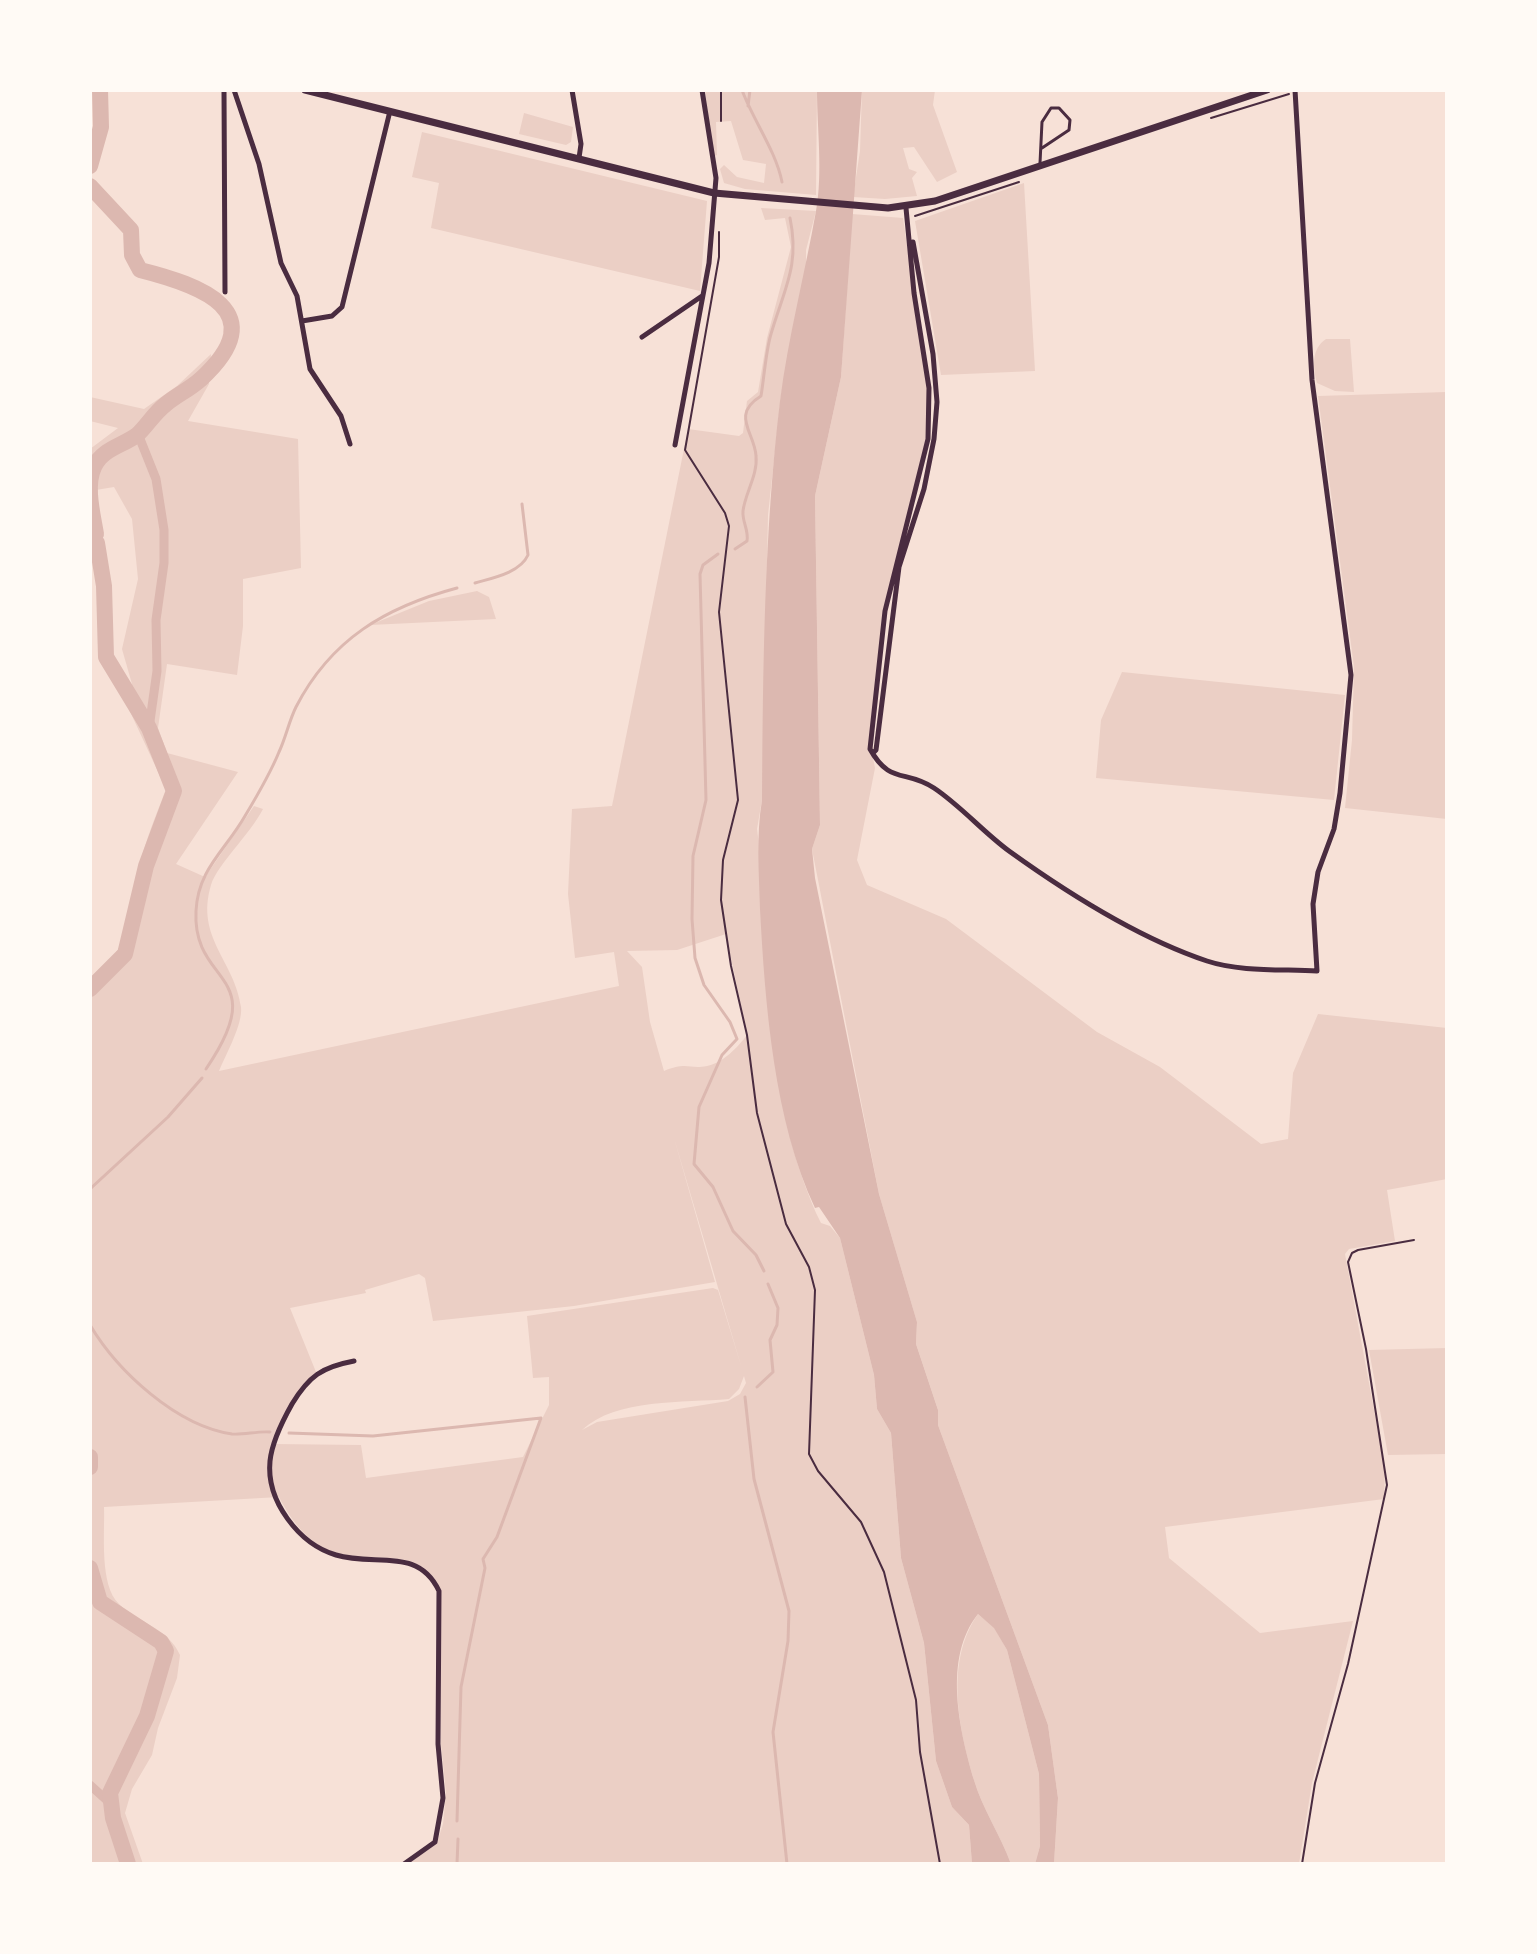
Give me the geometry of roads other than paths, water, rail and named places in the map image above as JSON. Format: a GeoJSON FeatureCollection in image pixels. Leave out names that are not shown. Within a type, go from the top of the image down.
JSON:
{"type":"FeatureCollection","features":[{"type":"Feature","properties":{"kind":"street"},"geometry":{"type":"LineString","coordinates":[[224,90],[225,292]]}},
{"type":"Feature","properties":{"kind":"street"},"geometry":{"type":"LineString","coordinates":[[234,90],[259,164],[281,263],[297,296],[310,369],[341,416],[350,444]]}},
{"type":"Feature","properties":{"kind":"street"},"geometry":{"type":"LineString","coordinates":[[305,90],[714,193],[907,212],[1040,163],[1267,90]]}},
{"type":"Feature","properties":{"kind":"street"},"geometry":{"type":"LineString","coordinates":[[572,90],[579,158]]}},
{"type":"Feature","properties":{"kind":"street"},"geometry":{"type":"LineString","coordinates":[[675,445],[703,296],[716,178],[702,90]]}},
{"type":"Feature","properties":{"kind":"street"},"geometry":{"type":"LineString","coordinates":[[907,212],[914,293],[929,388],[928,439],[885,611],[870,749],[884,770],[931,786],[1024,862],[1064,889],[1146,933],[1209,962],[1317,971],[1313,904],[1318,872],[1334,829],[1340,793],[1351,675],[1312,380],[1296,91]]}},
{"type":"Feature","properties":{"kind":"street"},"geometry":{"type":"LineString","coordinates":[[302,321],[332,316],[342,307],[390,110]]}},
{"type":"Feature","properties":{"kind":"street"},"geometry":{"type":"LineString","coordinates":[[642,337],[703,296]]}},
{"type":"Feature","properties":{"kind":"street"},"geometry":{"type":"LineString","coordinates":[[354,1361],[316,1372],[304,1385],[274,1444],[270,1462],[271,1479],[284,1512],[306,1539],[337,1555],[407,1561],[427,1572],[439,1591],[438,1744],[442,1812],[435,1842],[404,1864]]}},
{"type":"Feature","properties":{"kind":"lane"},"geometry":{"type":"LineString","coordinates":[[1040,163],[1042,122],[1051,108],[1066,112],[1070,120],[1069,130],[1063,137],[1042,148]]}},
{"type":"Feature","properties":{"kind":"waterway"},"geometry":{"type":"LineString","coordinates":[[90,166],[101,127],[100,90]]}},
{"type":"Feature","properties":{"kind":"waterway"},"geometry":{"type":"LineString","coordinates":[[742,90],[775,159],[782,182]]}},
{"type":"Feature","properties":{"kind":"waterway"},"geometry":{"type":"LineString","coordinates":[[748,106],[750,90]]}},
{"type":"Feature","properties":{"kind":"waterway"},"geometry":{"type":"LineString","coordinates":[[90,186],[131,230],[132,255],[140,270],[205,293],[221,305],[230,319],[231,335],[222,355],[201,379],[162,408],[137,435],[107,452],[98,461],[91,475],[90,492],[96,534]]}},
{"type":"Feature","properties":{"kind":"waterway"},"geometry":{"type":"LineString","coordinates":[[735,549],[747,541],[743,511],[756,463],[755,448],[746,424],[747,410],[761,396],[769,341],[792,264],[790,218]]}},
{"type":"Feature","properties":{"kind":"waterway"},"geometry":{"type":"LineString","coordinates":[[138,434],[156,479],[164,530],[164,563],[156,620],[157,671],[149,728]]}},
{"type":"Feature","properties":{"kind":"waterway"},"geometry":{"type":"LineString","coordinates":[[475,583],[512,570],[528,555],[522,504]]}},
{"type":"Feature","properties":{"kind":"waterway"},"geometry":{"type":"LineString","coordinates":[[90,989],[125,954],[146,866],[174,791],[149,728],[106,657],[104,586],[97,543]]}},
{"type":"Feature","properties":{"kind":"waterway"},"geometry":{"type":"LineString","coordinates":[[718,554],[703,565],[700,574],[706,800],[693,856],[692,919],[695,958],[704,985],[730,1022],[737,1039],[722,1055],[699,1107],[694,1164],[713,1187],[733,1231],[756,1255],[764,1271]]}},
{"type":"Feature","properties":{"kind":"waterway"},"geometry":{"type":"LineString","coordinates":[[206,1069],[225,1037],[232,1014],[231,996],[225,982],[205,954],[198,936],[198,896],[207,872],[259,793],[296,707],[326,662],[344,644],[384,616],[457,588]]}},
{"type":"Feature","properties":{"kind":"waterway"},"geometry":{"type":"LineString","coordinates":[[90,1189],[168,1117],[202,1078]]}},
{"type":"Feature","properties":{"kind":"waterway"},"geometry":{"type":"LineString","coordinates":[[757,1387],[773,1372],[770,1340],[777,1325],[778,1308],[768,1284]]}},
{"type":"Feature","properties":{"kind":"waterway"},"geometry":{"type":"LineString","coordinates":[[90,1325],[116,1361],[170,1408],[211,1429],[232,1434],[270,1432]]}},
{"type":"Feature","properties":{"kind":"waterway"},"geometry":{"type":"LineString","coordinates":[[745,1397],[754,1479],[789,1611],[788,1641],[773,1732],[787,1864]]}},
{"type":"Feature","properties":{"kind":"waterway"},"geometry":{"type":"LineString","coordinates":[[289,1433],[373,1436],[541,1418],[497,1537],[483,1559],[485,1568],[461,1687],[457,1821]]}},
{"type":"Feature","properties":{"kind":"waterway"},"geometry":{"type":"LineString","coordinates":[[90,1457],[90,1467]]}},
{"type":"Feature","properties":{"kind":"waterway"},"geometry":{"type":"LineString","coordinates":[[90,1568],[100,1602],[161,1642],[166,1651],[147,1716],[110,1793],[113,1818],[128,1864]]}},
{"type":"Feature","properties":{"kind":"waterway"},"geometry":{"type":"LineString","coordinates":[[90,1785],[111,1804]]}},
{"type":"Feature","properties":{"kind":"waterway"},"geometry":{"type":"LineString","coordinates":[[457,1864],[458,1839]]}}]}
